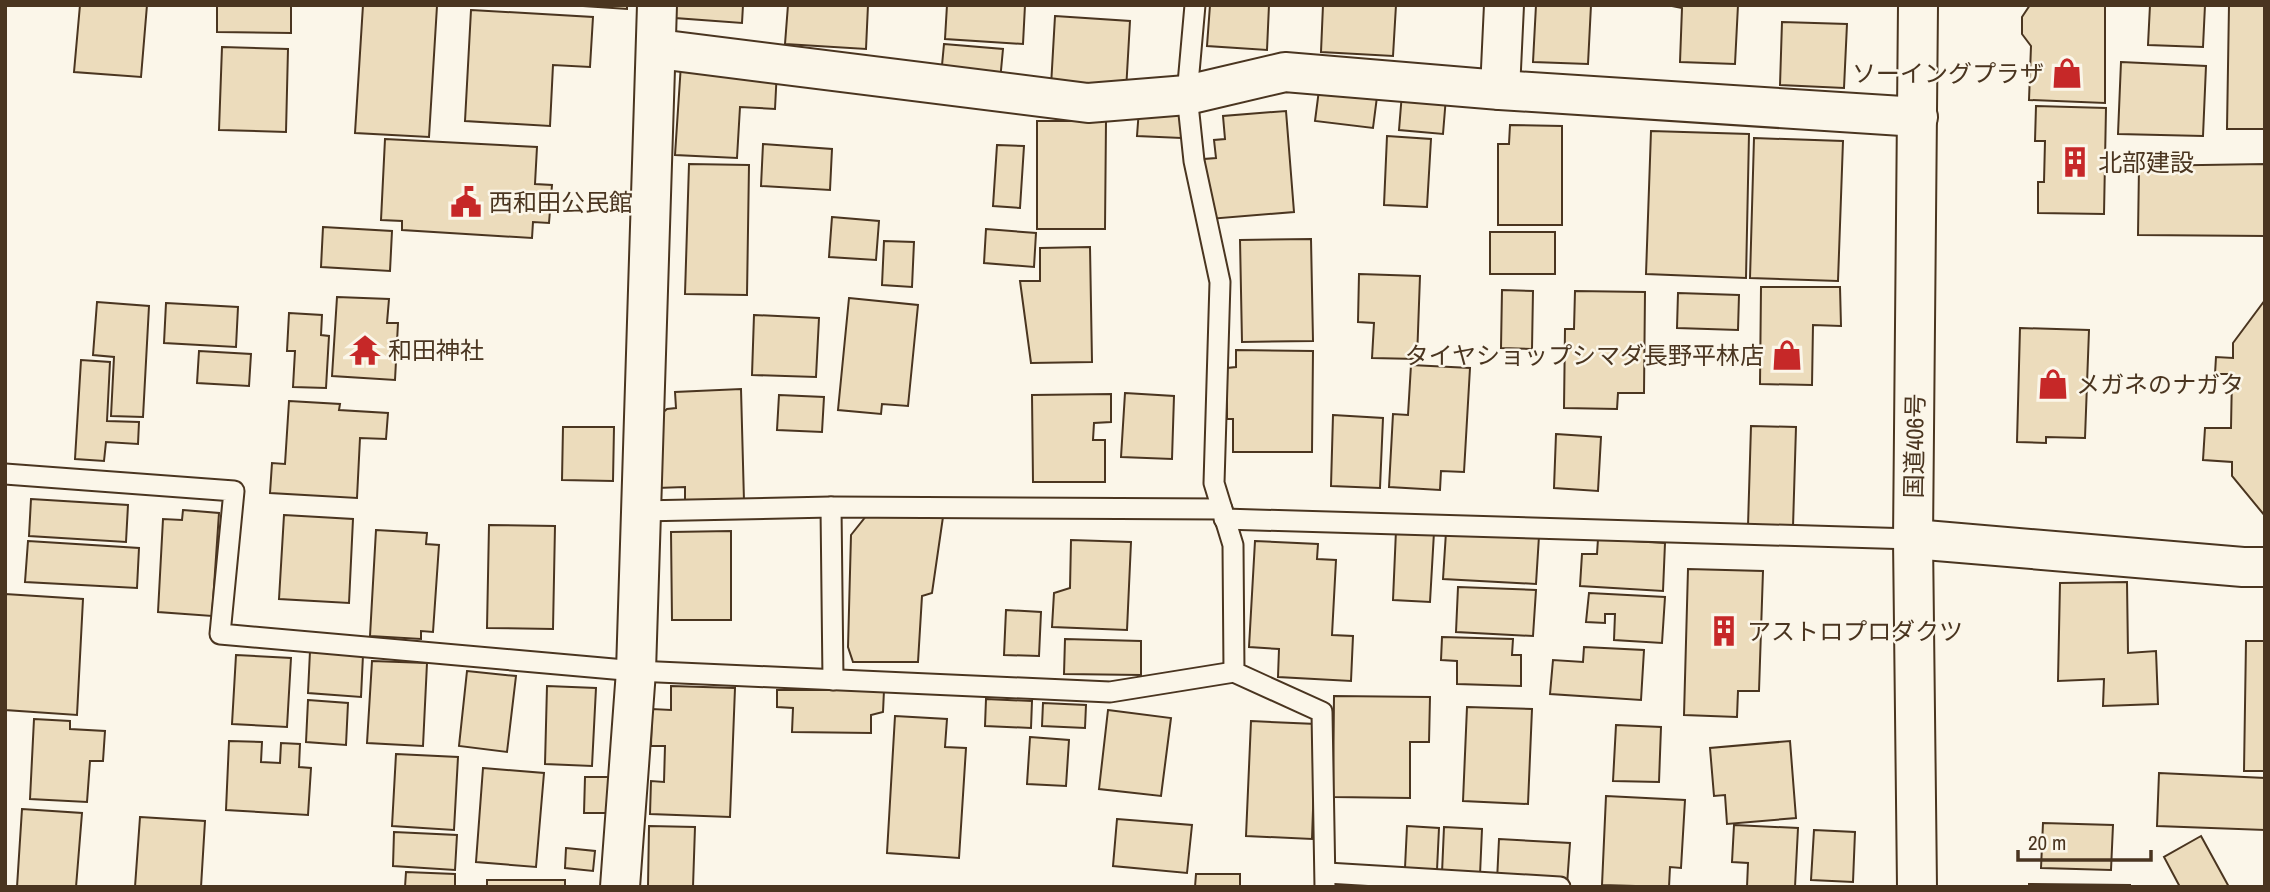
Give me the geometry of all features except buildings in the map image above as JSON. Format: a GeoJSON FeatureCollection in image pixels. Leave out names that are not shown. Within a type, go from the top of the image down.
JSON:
{"type":"FeatureCollection","features":[{"type":"Feature","properties":{"kind":"main road"},"geometry":{"type":"LineString","coordinates":[[620,887],[636,671],[658,49],[657,5]]}},
{"type":"Feature","properties":{"kind":"main road"},"geometry":{"type":"LineString","coordinates":[[1500,90],[1504,5]]}},
{"type":"Feature","properties":{"kind":"main road","name":"国道406号"},"geometry":{"type":"LineString","coordinates":[[1917,887],[1913,539],[1918,5]]}},
{"type":"Feature","properties":{"kind":"main road"},"geometry":{"type":"LineString","coordinates":[[658,49],[1088,103],[1187,95],[1285,72],[1500,90],[1918,117]]}},
{"type":"Feature","properties":{"kind":"main road"},"geometry":{"type":"LineString","coordinates":[[1913,539],[2243,568],[2265,567]]}},
{"type":"Feature","properties":{"kind":"lane"},"geometry":{"type":"LineString","coordinates":[[1195,5],[1187,95],[1194,161],[1220,282],[1214,483],[1233,545],[1234,672]]}},
{"type":"Feature","properties":{"kind":"lane"},"geometry":{"type":"LineString","coordinates":[[5,474],[234,491],[220,634],[636,671],[1110,692],[1234,672],[1322,712],[1326,880],[1560,887]]}},
{"type":"Feature","properties":{"kind":"lane"},"geometry":{"type":"LineString","coordinates":[[640,511],[831,507],[1223,514],[1913,539]]}},
{"type":"Feature","properties":{"kind":"lane"},"geometry":{"type":"LineString","coordinates":[[831,507],[833,680]]}},
{"type":"Feature","properties":{"kind":"place","name":"ソーイングプラザ"},"geometry":{"type":"Point","coordinates":[2067,73]}},
{"type":"Feature","properties":{"kind":"place","name":"北部建設"},"geometry":{"type":"Point","coordinates":[2075,162]}},
{"type":"Feature","properties":{"kind":"place","name":"西和田公民館"},"geometry":{"type":"Point","coordinates":[466,202]}},
{"type":"Feature","properties":{"kind":"place","name":"和田神社"},"geometry":{"type":"Point","coordinates":[365,350]}},
{"type":"Feature","properties":{"kind":"place","name":"タイヤショップシマダ長野平林店"},"geometry":{"type":"Point","coordinates":[1787,355]}},
{"type":"Feature","properties":{"kind":"place","name":"メガネのナガタ"},"geometry":{"type":"Point","coordinates":[2053,384]}},
{"type":"Feature","properties":{"kind":"place","name":"アストロプロダクツ"},"geometry":{"type":"Point","coordinates":[1724,631]}}]}
